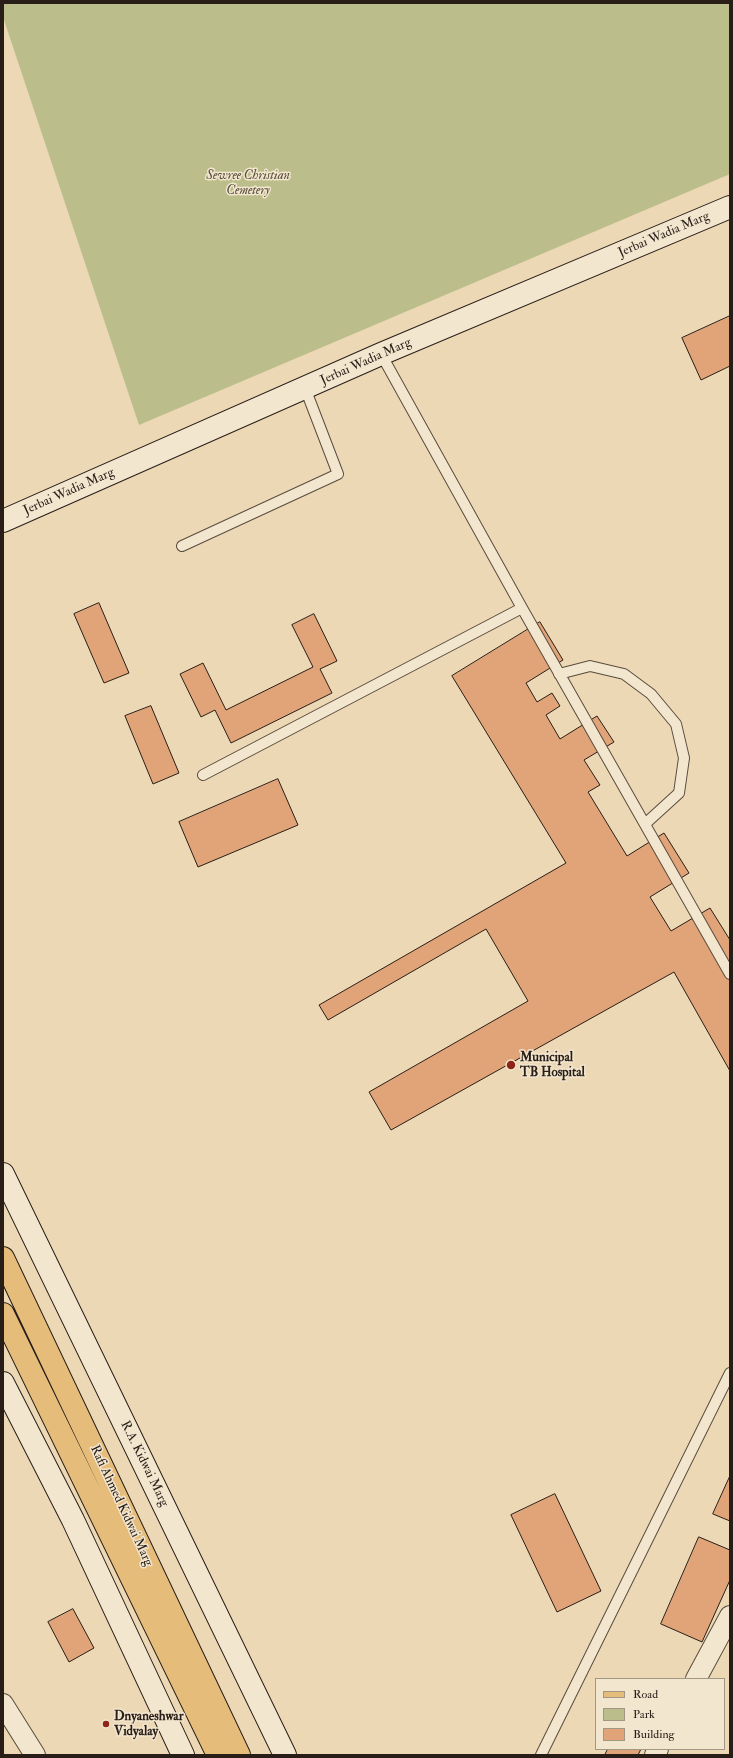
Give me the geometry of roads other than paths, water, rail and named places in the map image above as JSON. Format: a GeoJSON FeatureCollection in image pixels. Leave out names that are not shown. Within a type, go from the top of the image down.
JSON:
{"type":"FeatureCollection","features":[{"type":"Feature","properties":{"kind":"main road","name":"Rafi Ahmed Kidwai Marg"},"geometry":{"type":"LineString","coordinates":[[3,1258],[239,1755]]}},
{"type":"Feature","properties":{"kind":"main road"},"geometry":{"type":"LineString","coordinates":[[3,1314],[218,1755]]}},
{"type":"Feature","properties":{"kind":"street","name":"Jerbai Wadia Marg"},"geometry":{"type":"LineString","coordinates":[[3,521],[381,354],[730,206]]}},
{"type":"Feature","properties":{"kind":"street","name":"R.A. Kidwai Marg"},"geometry":{"type":"LineString","coordinates":[[3,1174],[285,1755]]}},
{"type":"Feature","properties":{"kind":"street"},"geometry":{"type":"LineString","coordinates":[[3,1383],[73,1520],[183,1755]]}},
{"type":"Feature","properties":{"kind":"street"},"geometry":{"type":"LineString","coordinates":[[697,1678],[730,1616]]}},
{"type":"Feature","properties":{"kind":"street"},"geometry":{"type":"LineString","coordinates":[[3,1704],[35,1755]]}},
{"type":"Feature","properties":{"kind":"lane"},"geometry":{"type":"LineString","coordinates":[[381,354],[559,674],[730,974]]}},
{"type":"Feature","properties":{"kind":"lane"},"geometry":{"type":"LineString","coordinates":[[182,546],[338,474],[305,388]]}},
{"type":"Feature","properties":{"kind":"lane"},"geometry":{"type":"LineString","coordinates":[[203,776],[522,608]]}},
{"type":"Feature","properties":{"kind":"lane"},"geometry":{"type":"LineString","coordinates":[[559,674],[590,666],[624,674],[651,694],[676,724],[684,758],[679,793],[645,824]]}},
{"type":"Feature","properties":{"kind":"lane"},"geometry":{"type":"LineString","coordinates":[[541,1755],[730,1373]]}},
{"type":"Feature","properties":{"kind":"place","name":"Municipal TB Hospital"},"geometry":{"type":"Point","coordinates":[511,1065]}},
{"type":"Feature","properties":{"kind":"place","name":"Dnyaneshwar Vidyalay"},"geometry":{"type":"Point","coordinates":[106,1724]}},
{"type":"Feature","properties":{"kind":"park label","name":"Sewree Christian Cemetery"},"geometry":{"type":"Point","coordinates":[248,184]}}]}
